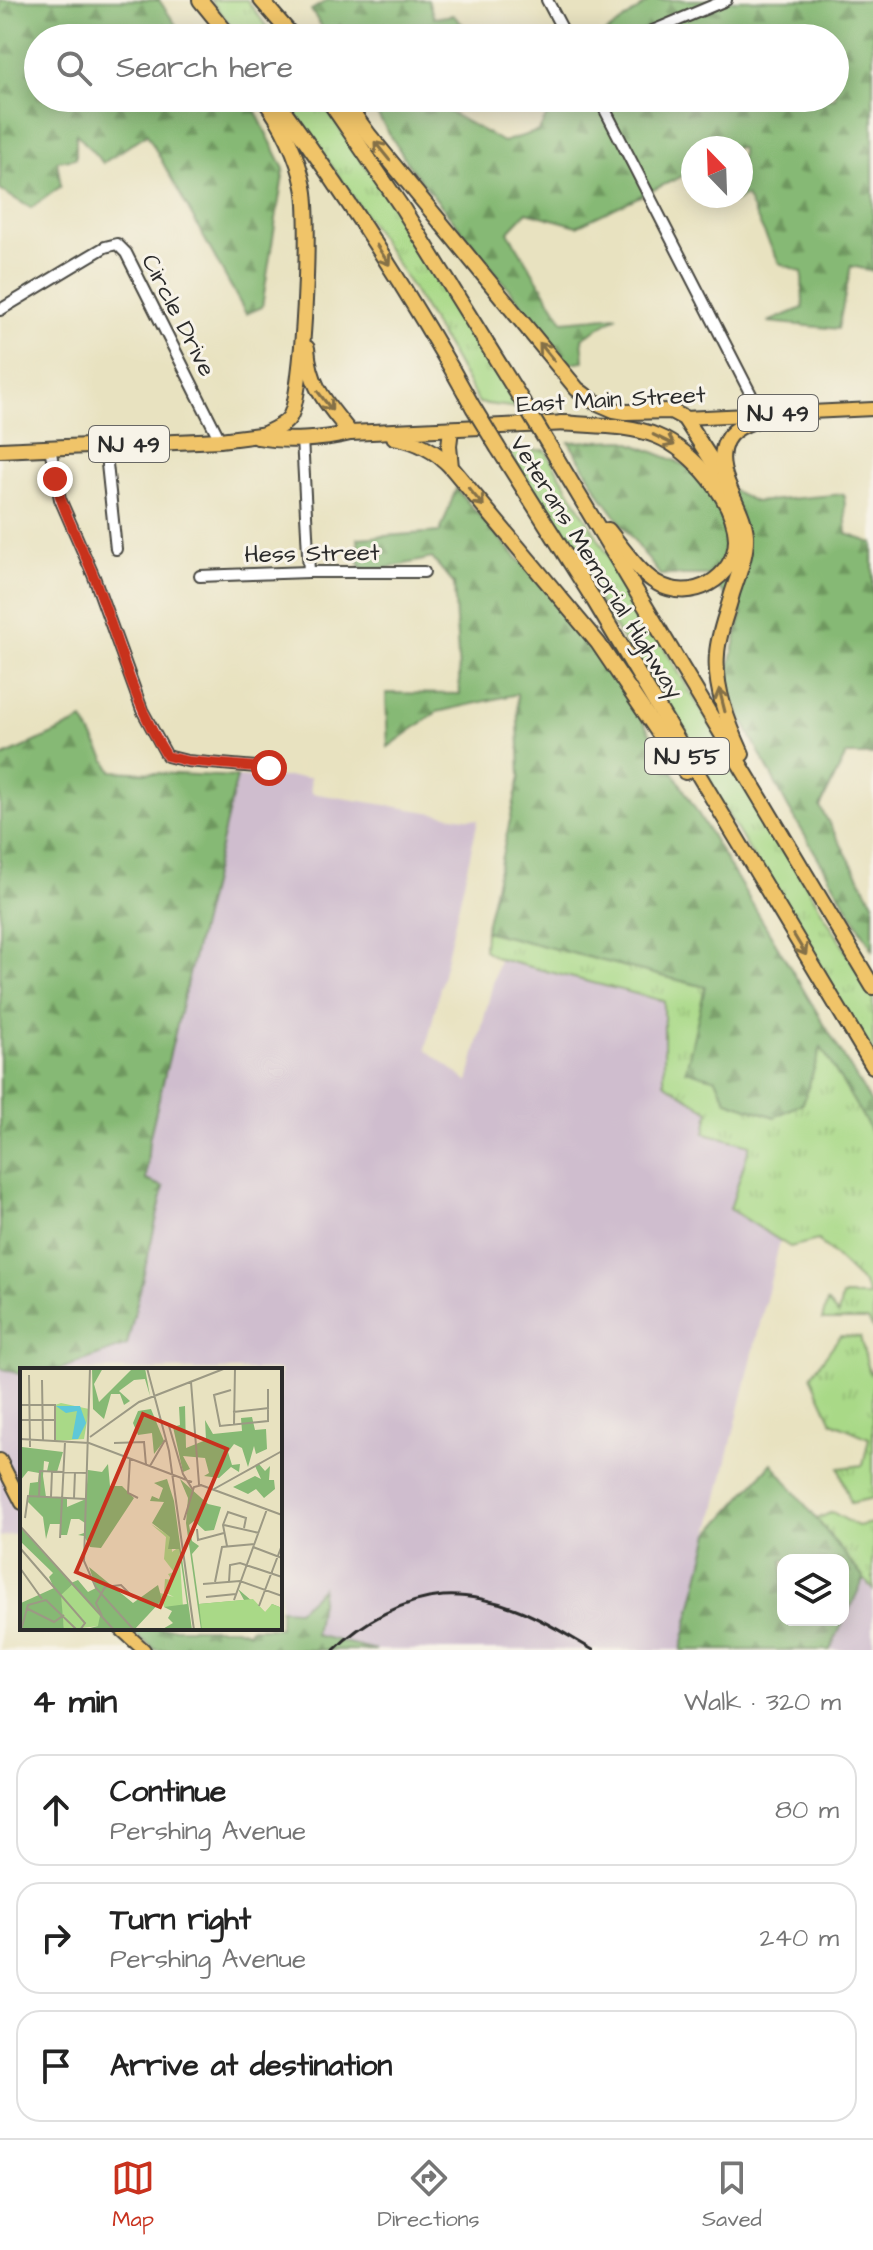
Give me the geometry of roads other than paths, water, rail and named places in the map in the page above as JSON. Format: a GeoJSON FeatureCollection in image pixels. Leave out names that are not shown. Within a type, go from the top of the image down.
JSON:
{"type":"FeatureCollection","features":[{"type":"Feature","properties":{"kind":"highway"},"geometry":{"type":"LineString","coordinates":[[199,0],[213,24]]}},
{"type":"Feature","properties":{"kind":"highway"},"geometry":{"type":"LineString","coordinates":[[199,0],[219,24]]}},
{"type":"Feature","properties":{"kind":"highway"},"geometry":{"type":"LineString","coordinates":[[258,0],[274,24]]}},
{"type":"Feature","properties":{"kind":"highway"},"geometry":{"type":"LineString","coordinates":[[258,0],[281,24]]}},
{"type":"Feature","properties":{"kind":"highway"},"geometry":{"type":"LineString","coordinates":[[258,437],[287,421],[294,408],[304,308],[305,188],[296,160],[273,112]]}},
{"type":"Feature","properties":{"kind":"highway","name":"Veterans Memorial Highway"},"geometry":{"type":"LineString","coordinates":[[285,112],[433,333],[473,407],[592,597],[873,1066]]}},
{"type":"Feature","properties":{"kind":"highway","name":"Veterans Memorial Highway"},"geometry":{"type":"LineString","coordinates":[[337,112],[411,221],[524,404],[873,987]]}},
{"type":"Feature","properties":{"kind":"highway"},"geometry":{"type":"LineString","coordinates":[[352,112],[577,389],[593,401],[614,410],[671,411],[684,418],[729,487],[743,519],[746,541],[719,642],[719,689],[731,731],[818,895]]}},
{"type":"Feature","properties":{"kind":"highway"},"geometry":{"type":"LineString","coordinates":[[304,308],[313,383],[350,433]]}},
{"type":"Feature","properties":{"kind":"highway"},"geometry":{"type":"LineString","coordinates":[[729,487],[723,456],[729,437],[755,422],[786,413]]}},
{"type":"Feature","properties":{"kind":"highway","name":"East Main Street"},"geometry":{"type":"LineString","coordinates":[[258,437],[337,437],[350,433],[684,418]]}},
{"type":"Feature","properties":{"kind":"highway"},"geometry":{"type":"LineString","coordinates":[[561,423],[651,434],[669,441],[693,459],[714,485],[732,520],[736,543],[729,564],[717,578],[696,589],[675,590],[654,582],[626,553],[570,482]]}},
{"type":"Feature","properties":{"kind":"highway","name":"East Main Street"},"geometry":{"type":"LineString","coordinates":[[0,450],[220,440],[303,430],[339,429],[350,433]]}},
{"type":"Feature","properties":{"kind":"highway"},"geometry":{"type":"LineString","coordinates":[[451,429],[451,467]]}},
{"type":"Feature","properties":{"kind":"highway"},"geometry":{"type":"LineString","coordinates":[[374,432],[415,442],[437,454],[451,467],[613,662],[780,912]]}},
{"type":"Feature","properties":{"kind":"main road","name":"East Main Street"},"geometry":{"type":"LineString","coordinates":[[684,418],[873,409]]}},
{"type":"Feature","properties":{"kind":"main road"},"geometry":{"type":"LineString","coordinates":[[0,1460],[20,1499]]}},
{"type":"Feature","properties":{"kind":"main road"},"geometry":{"type":"LineString","coordinates":[[122,1630],[144,1650]]}},
{"type":"Feature","properties":{"kind":"street"},"geometry":{"type":"LineString","coordinates":[[547,0],[560,24]]}},
{"type":"Feature","properties":{"kind":"street"},"geometry":{"type":"LineString","coordinates":[[669,24],[726,0]]}},
{"type":"Feature","properties":{"kind":"street"},"geometry":{"type":"LineString","coordinates":[[606,112],[761,414]]}},
{"type":"Feature","properties":{"kind":"street","name":"Circle Drive"},"geometry":{"type":"LineString","coordinates":[[0,310],[105,247],[117,244],[126,253],[220,440]]}},
{"type":"Feature","properties":{"kind":"street"},"geometry":{"type":"LineString","coordinates":[[302,438],[309,572]]}},
{"type":"Feature","properties":{"kind":"street"},"geometry":{"type":"LineString","coordinates":[[105,445],[116,549]]}},
{"type":"Feature","properties":{"kind":"street"},"geometry":{"type":"LineString","coordinates":[[50,448],[60,499],[94,577],[142,710],[167,756],[187,761],[269,768]]}},
{"type":"Feature","properties":{"kind":"street","name":"Hess Street"},"geometry":{"type":"LineString","coordinates":[[200,576],[424,572]]}},
{"type":"Feature","properties":{"kind":"railway"},"geometry":{"type":"LineString","coordinates":[[334,1650],[357,1630],[399,1607],[428,1598],[452,1596],[480,1599],[516,1609],[593,1650]]}}]}
